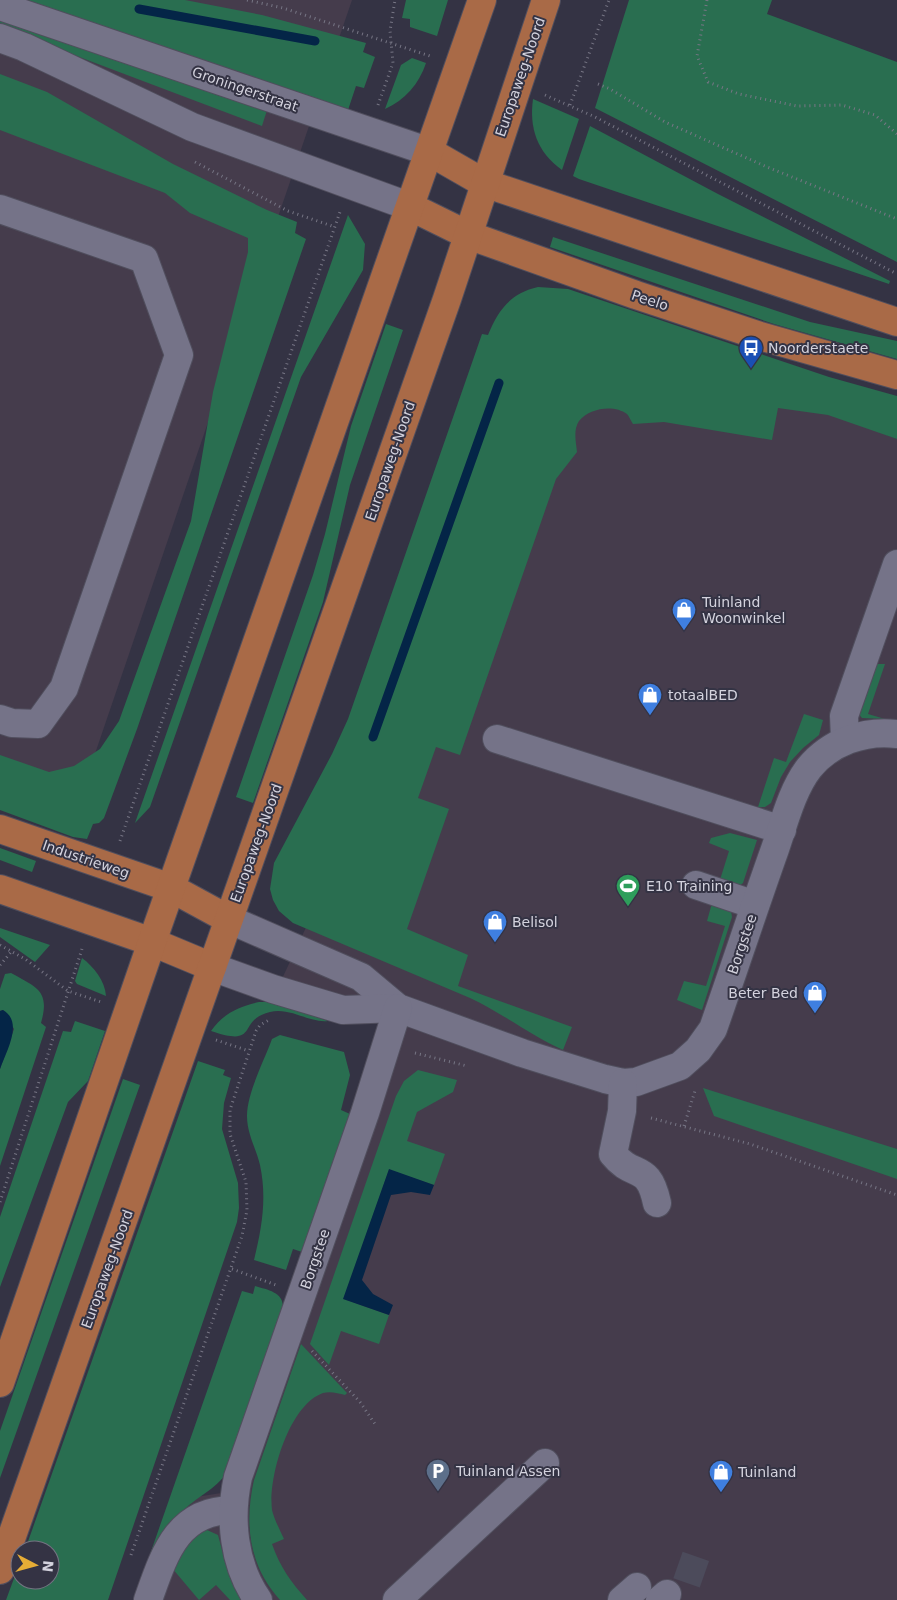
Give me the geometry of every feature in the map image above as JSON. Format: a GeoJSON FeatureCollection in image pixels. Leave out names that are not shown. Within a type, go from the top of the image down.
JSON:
{"type":"FeatureCollection","features":[{"type":"Feature","properties":{"kind":"main road"},"geometry":{"type":"LineString","coordinates":[[0,1383],[152,942],[482,0]]}},
{"type":"Feature","properties":{"kind":"main road","name":"Europaweg-Noord"},"geometry":{"type":"LineString","coordinates":[[0,1570],[228,919],[296,731],[468,235],[546,0]]}},
{"type":"Feature","properties":{"kind":"main road","name":"Groningerstraat"},"geometry":{"type":"LineString","coordinates":[[430,152],[484,183]]}},
{"type":"Feature","properties":{"kind":"main road"},"geometry":{"type":"LineString","coordinates":[[484,183],[897,322]]}},
{"type":"Feature","properties":{"kind":"main road","name":"Peelo"},"geometry":{"type":"LineString","coordinates":[[410,206],[468,235],[636,295],[760,336],[897,375]]}},
{"type":"Feature","properties":{"kind":"main road","name":"Industrieweg"},"geometry":{"type":"LineString","coordinates":[[0,829],[171,888]]}},
{"type":"Feature","properties":{"kind":"main road","name":"Europaweg-Noord"},"geometry":{"type":"LineString","coordinates":[[171,888],[228,919]]}},
{"type":"Feature","properties":{"kind":"main road"},"geometry":{"type":"LineString","coordinates":[[0,889],[152,942],[212,967]]}},
{"type":"Feature","properties":{"kind":"street","name":"Groningerstraat"},"geometry":{"type":"LineString","coordinates":[[0,6],[430,152]]}},
{"type":"Feature","properties":{"kind":"street"},"geometry":{"type":"LineString","coordinates":[[0,38],[24,47],[192,127],[410,206]]}},
{"type":"Feature","properties":{"kind":"street"},"geometry":{"type":"LineString","coordinates":[[0,210],[144,259],[179,355],[64,688],[38,724],[12,723],[0,718]]}},
{"type":"Feature","properties":{"kind":"street"},"geometry":{"type":"LineString","coordinates":[[845,740],[844,716],[897,564]]}},
{"type":"Feature","properties":{"kind":"street","name":"Borgstee"},"geometry":{"type":"LineString","coordinates":[[228,919],[361,977],[398,1008],[522,1053],[623,1083],[659,1075],[680,1066],[706,1041],[713,1029],[782,830],[805,774],[821,756],[845,740],[866,735],[897,734]]}},
{"type":"Feature","properties":{"kind":"street"},"geometry":{"type":"LineString","coordinates":[[497,739],[782,830]]}},
{"type":"Feature","properties":{"kind":"street"},"geometry":{"type":"LineString","coordinates":[[696,885],[755,905]]}},
{"type":"Feature","properties":{"kind":"street","name":"Borgstee"},"geometry":{"type":"LineString","coordinates":[[212,967],[273,989],[343,1010],[398,1008]]}},
{"type":"Feature","properties":{"kind":"street","name":"Borgstee"},"geometry":{"type":"LineString","coordinates":[[258,1600],[240,1563],[235,1537],[233,1510],[238,1477],[303,1294],[398,1008]]}},
{"type":"Feature","properties":{"kind":"street"},"geometry":{"type":"LineString","coordinates":[[623,1083],[622,1111],[613,1154],[622,1165],[644,1173],[653,1185],[657,1203]]}},
{"type":"Feature","properties":{"kind":"street"},"geometry":{"type":"LineString","coordinates":[[398,1600],[545,1463]]}},
{"type":"Feature","properties":{"kind":"street"},"geometry":{"type":"LineString","coordinates":[[148,1600],[162,1561],[176,1536],[188,1523],[206,1513],[233,1510]]}},
{"type":"Feature","properties":{"kind":"path"},"geometry":{"type":"LineString","coordinates":[[247,0],[283,8],[391,43],[391,15],[395,0]]}},
{"type":"Feature","properties":{"kind":"path"},"geometry":{"type":"LineString","coordinates":[[609,0],[570,105],[897,274]]}},
{"type":"Feature","properties":{"kind":"path"},"geometry":{"type":"LineString","coordinates":[[707,0],[697,56],[708,82],[739,94],[797,106],[842,104],[875,115],[897,134]]}},
{"type":"Feature","properties":{"kind":"path"},"geometry":{"type":"LineString","coordinates":[[598,84],[610,89],[665,122],[767,168],[897,219]]}},
{"type":"Feature","properties":{"kind":"path"},"geometry":{"type":"LineString","coordinates":[[110,867],[335,227]]}},
{"type":"Feature","properties":{"kind":"path"},"geometry":{"type":"LineString","coordinates":[[0,1202],[92,921]]}},
{"type":"Feature","properties":{"kind":"path"},"geometry":{"type":"LineString","coordinates":[[0,946],[12,951],[68,990],[128,1012]]}},
{"type":"Feature","properties":{"kind":"path"},"geometry":{"type":"LineString","coordinates":[[0,965],[12,951]]}},
{"type":"Feature","properties":{"kind":"path"},"geometry":{"type":"LineString","coordinates":[[128,1563],[242,1236],[247,1210],[246,1182],[230,1134],[229,1116],[249,1051],[260,1025],[274,1018]]}},
{"type":"Feature","properties":{"kind":"path"},"geometry":{"type":"LineString","coordinates":[[190,1032],[249,1051]]}},
{"type":"Feature","properties":{"kind":"path"},"geometry":{"type":"LineString","coordinates":[[387,1045],[474,1069]]}},
{"type":"Feature","properties":{"kind":"path"},"geometry":{"type":"LineString","coordinates":[[622,1111],[750,1144],[897,1195]]}},
{"type":"Feature","properties":{"kind":"path"},"geometry":{"type":"LineString","coordinates":[[232,1269],[303,1294]]}},
{"type":"Feature","properties":{"kind":"path"},"geometry":{"type":"LineString","coordinates":[[290,1329],[360,1402],[375,1424]]}},
{"type":"Feature","properties":{"kind":"shaded area"},"geometry":{"type":"Polygon","coordinates":[[[0,0],[352,0],[69,830],[0,806],[0,0]]]}},
{"type":"Feature","properties":{"kind":"shaded area"},"geometry":{"type":"Polygon","coordinates":[[[582,313],[897,439],[897,1600],[135,1600],[170,1501],[247,1489],[404,1018],[280,983],[339,857],[582,313]]]}},
{"type":"Feature","properties":{"kind":"green space"},"geometry":{"type":"Polygon","coordinates":[[[6,0],[185,0],[262,15],[366,43],[363,52],[375,57],[364,88],[356,86],[347,113],[6,0]]]}},
{"type":"Feature","properties":{"kind":"green space"},"geometry":{"type":"Polygon","coordinates":[[[406,0],[448,0],[437,36],[410,27],[410,19],[402,18],[406,0]]]}},
{"type":"Feature","properties":{"kind":"green space"},"geometry":{"type":"Polygon","coordinates":[[[629,0],[772,0],[767,14],[897,62],[897,262],[595,108],[629,0]]]}},
{"type":"Feature","properties":{"kind":"green space"},"geometry":{"type":"Polygon","coordinates":[[[0,14],[268,107],[262,126],[0,27],[0,14]]]}},
{"type":"Feature","properties":{"kind":"green space"},"geometry":{"type":"Polygon","coordinates":[[[412,58],[426,63],[423,71],[405,96],[385,109],[401,65],[412,58]]]}},
{"type":"Feature","properties":{"kind":"green space"},"geometry":{"type":"Polygon","coordinates":[[[0,74],[47,92],[173,164],[267,210],[297,222],[295,233],[306,239],[137,729],[104,818],[99,823],[93,824],[87,839],[73,837],[0,810],[0,755],[49,772],[74,766],[100,749],[119,721],[191,521],[213,392],[248,252],[248,238],[190,213],[165,193],[0,130],[0,74]]]}},
{"type":"Feature","properties":{"kind":"green space"},"geometry":{"type":"Polygon","coordinates":[[[533,99],[579,119],[562,170],[546,155],[537,139],[532,120],[533,99]]]}},
{"type":"Feature","properties":{"kind":"green space"},"geometry":{"type":"Polygon","coordinates":[[[590,126],[718,194],[890,281],[889,284],[573,176],[590,126]]]}},
{"type":"Feature","properties":{"kind":"green space"},"geometry":{"type":"Polygon","coordinates":[[[348,215],[365,244],[363,270],[301,377],[150,807],[135,823],[348,215]]]}},
{"type":"Feature","properties":{"kind":"green space"},"geometry":{"type":"Polygon","coordinates":[[[553,237],[810,322],[897,341],[897,359],[774,324],[550,247],[553,237]]]}},
{"type":"Feature","properties":{"kind":"green space"},"geometry":{"type":"Polygon","coordinates":[[[538,287],[568,289],[829,377],[897,396],[897,439],[828,415],[778,408],[772,440],[664,422],[633,424],[627,414],[609,408],[595,410],[579,421],[575,436],[577,452],[556,479],[460,755],[436,747],[418,798],[449,809],[407,929],[468,955],[458,986],[572,1027],[563,1050],[470,998],[293,923],[279,911],[270,889],[274,863],[332,754],[348,719],[482,334],[488,335],[501,310],[513,298],[538,287]]]}},
{"type":"Feature","properties":{"kind":"green space"},"geometry":{"type":"Polygon","coordinates":[[[386,324],[403,330],[350,485],[323,602],[253,803],[236,797],[313,575],[351,426],[386,324]]]}},
{"type":"Feature","properties":{"kind":"green space"},"geometry":{"type":"Polygon","coordinates":[[[876,664],[885,664],[868,714],[885,719],[862,718],[856,711],[876,664]]]}},
{"type":"Feature","properties":{"kind":"green space"},"geometry":{"type":"Polygon","coordinates":[[[804,714],[823,720],[819,735],[790,762],[781,777],[771,803],[765,807],[758,807],[774,758],[786,762],[804,714]]]}},
{"type":"Feature","properties":{"kind":"green space"},"geometry":{"type":"Polygon","coordinates":[[[730,833],[757,840],[743,883],[739,886],[719,883],[729,851],[709,843],[711,838],[730,833]]]}},
{"type":"Feature","properties":{"kind":"green space"},"geometry":{"type":"Polygon","coordinates":[[[0,848],[36,861],[32,872],[0,860],[0,848]]]}},
{"type":"Feature","properties":{"kind":"green space"},"geometry":{"type":"Polygon","coordinates":[[[712,903],[731,911],[732,917],[702,1010],[677,1000],[684,981],[706,986],[725,926],[707,921],[712,903]]]}},
{"type":"Feature","properties":{"kind":"green space"},"geometry":{"type":"Polygon","coordinates":[[[0,928],[50,945],[35,962],[0,937],[0,928]]]}},
{"type":"Feature","properties":{"kind":"green space"},"geometry":{"type":"Polygon","coordinates":[[[82,958],[98,975],[104,985],[106,996],[77,984],[75,981],[82,958]]]}},
{"type":"Feature","properties":{"kind":"green space"},"geometry":{"type":"Polygon","coordinates":[[[11,973],[40,992],[44,1004],[41,1023],[46,1027],[0,1166],[0,1069],[14,1029],[3,1010],[0,1011],[0,989],[5,974],[11,973]]]}},
{"type":"Feature","properties":{"kind":"green space"},"geometry":{"type":"Polygon","coordinates":[[[259,1002],[272,1002],[328,1021],[314,1020],[292,1013],[277,1011],[260,1016],[253,1021],[243,1035],[226,1035],[211,1031],[226,1015],[244,1006],[259,1002]]]}},
{"type":"Feature","properties":{"kind":"green space"},"geometry":{"type":"Polygon","coordinates":[[[75,1021],[105,1031],[88,1081],[68,1102],[0,1287],[0,1217],[63,1031],[71,1032],[75,1021]]]}},
{"type":"Feature","properties":{"kind":"green space"},"geometry":{"type":"Polygon","coordinates":[[[280,1035],[344,1052],[350,1075],[341,1110],[350,1114],[302,1252],[293,1249],[286,1270],[254,1260],[261,1224],[263,1189],[260,1165],[247,1123],[248,1107],[253,1087],[272,1039],[280,1035]]]}},
{"type":"Feature","properties":{"kind":"green space"},"geometry":{"type":"Polygon","coordinates":[[[198,1061],[225,1070],[223,1075],[231,1078],[224,1103],[222,1129],[238,1183],[239,1208],[237,1222],[108,1600],[6,1600],[10,1589],[60,1590],[60,1540],[29,1540],[198,1061]]]}},
{"type":"Feature","properties":{"kind":"green space"},"geometry":{"type":"Polygon","coordinates":[[[418,1070],[457,1080],[453,1092],[417,1112],[407,1141],[445,1154],[434,1185],[389,1170],[344,1299],[389,1315],[379,1344],[341,1331],[329,1365],[310,1344],[396,1096],[404,1081],[418,1070]]]}},
{"type":"Feature","properties":{"kind":"green space"},"geometry":{"type":"Polygon","coordinates":[[[123,1079],[140,1085],[0,1478],[0,1431],[123,1079]]]}},
{"type":"Feature","properties":{"kind":"green space"},"geometry":{"type":"Polygon","coordinates":[[[703,1088],[897,1149],[897,1179],[714,1116],[703,1088]]]}},
{"type":"Feature","properties":{"kind":"green space"},"geometry":{"type":"Polygon","coordinates":[[[255,1286],[270,1290],[278,1295],[283,1307],[227,1472],[217,1484],[187,1507],[174,1522],[139,1600],[134,1600],[242,1291],[253,1294],[255,1286]]]}},
{"type":"Feature","properties":{"kind":"green space"},"geometry":{"type":"Polygon","coordinates":[[[301,1344],[347,1393],[345,1395],[326,1392],[311,1400],[300,1412],[291,1427],[277,1462],[272,1510],[284,1539],[272,1544],[286,1574],[307,1600],[280,1600],[261,1573],[256,1559],[252,1544],[249,1513],[254,1480],[301,1344]]]}},
{"type":"Feature","properties":{"kind":"green space"},"geometry":{"type":"Polygon","coordinates":[[[207,1530],[218,1535],[226,1565],[243,1600],[230,1600],[216,1585],[199,1600],[172,1568],[177,1556],[185,1545],[195,1536],[207,1530]]]}},
{"type":"Feature","properties":{"kind":"water"},"geometry":{"type":"Polygon","coordinates":[[[3,1010],[9,1015],[13,1029],[12,1038],[0,1069],[0,1011],[3,1010]]]}},
{"type":"Feature","properties":{"kind":"water"},"geometry":{"type":"Polygon","coordinates":[[[389,1169],[434,1185],[430,1195],[411,1192],[391,1195],[362,1280],[373,1294],[393,1305],[389,1315],[343,1299],[389,1169]]]}},
{"type":"Feature","properties":{"kind":"waterway"},"geometry":{"type":"LineString","coordinates":[[139,9],[315,41]]}},
{"type":"Feature","properties":{"kind":"waterway"},"geometry":{"type":"LineString","coordinates":[[373,737],[499,383]]}},
{"type":"Feature","properties":{"kind":"tunnel"},"geometry":{"type":"LineString","coordinates":[[678,1565],[712,1577]]}},
{"type":"Feature","properties":{"kind":"place","name":"Noorderstaete"},"geometry":{"type":"Point","coordinates":[751,369]}},
{"type":"Feature","properties":{"kind":"place","name":"Tuinland Woonwinkel"},"geometry":{"type":"Point","coordinates":[684,631]}},
{"type":"Feature","properties":{"kind":"place","name":"totaalBED"},"geometry":{"type":"Point","coordinates":[650,716]}},
{"type":"Feature","properties":{"kind":"place","name":"E10 Training"},"geometry":{"type":"Point","coordinates":[628,907]}},
{"type":"Feature","properties":{"kind":"place","name":"Belisol"},"geometry":{"type":"Point","coordinates":[495,943]}},
{"type":"Feature","properties":{"kind":"place","name":"Beter Bed"},"geometry":{"type":"Point","coordinates":[815,1014]}},
{"type":"Feature","properties":{"kind":"place","name":"Tuinland Assen"},"geometry":{"type":"Point","coordinates":[438,1492]}},
{"type":"Feature","properties":{"kind":"place","name":"Tuinland"},"geometry":{"type":"Point","coordinates":[721,1493]}}]}
